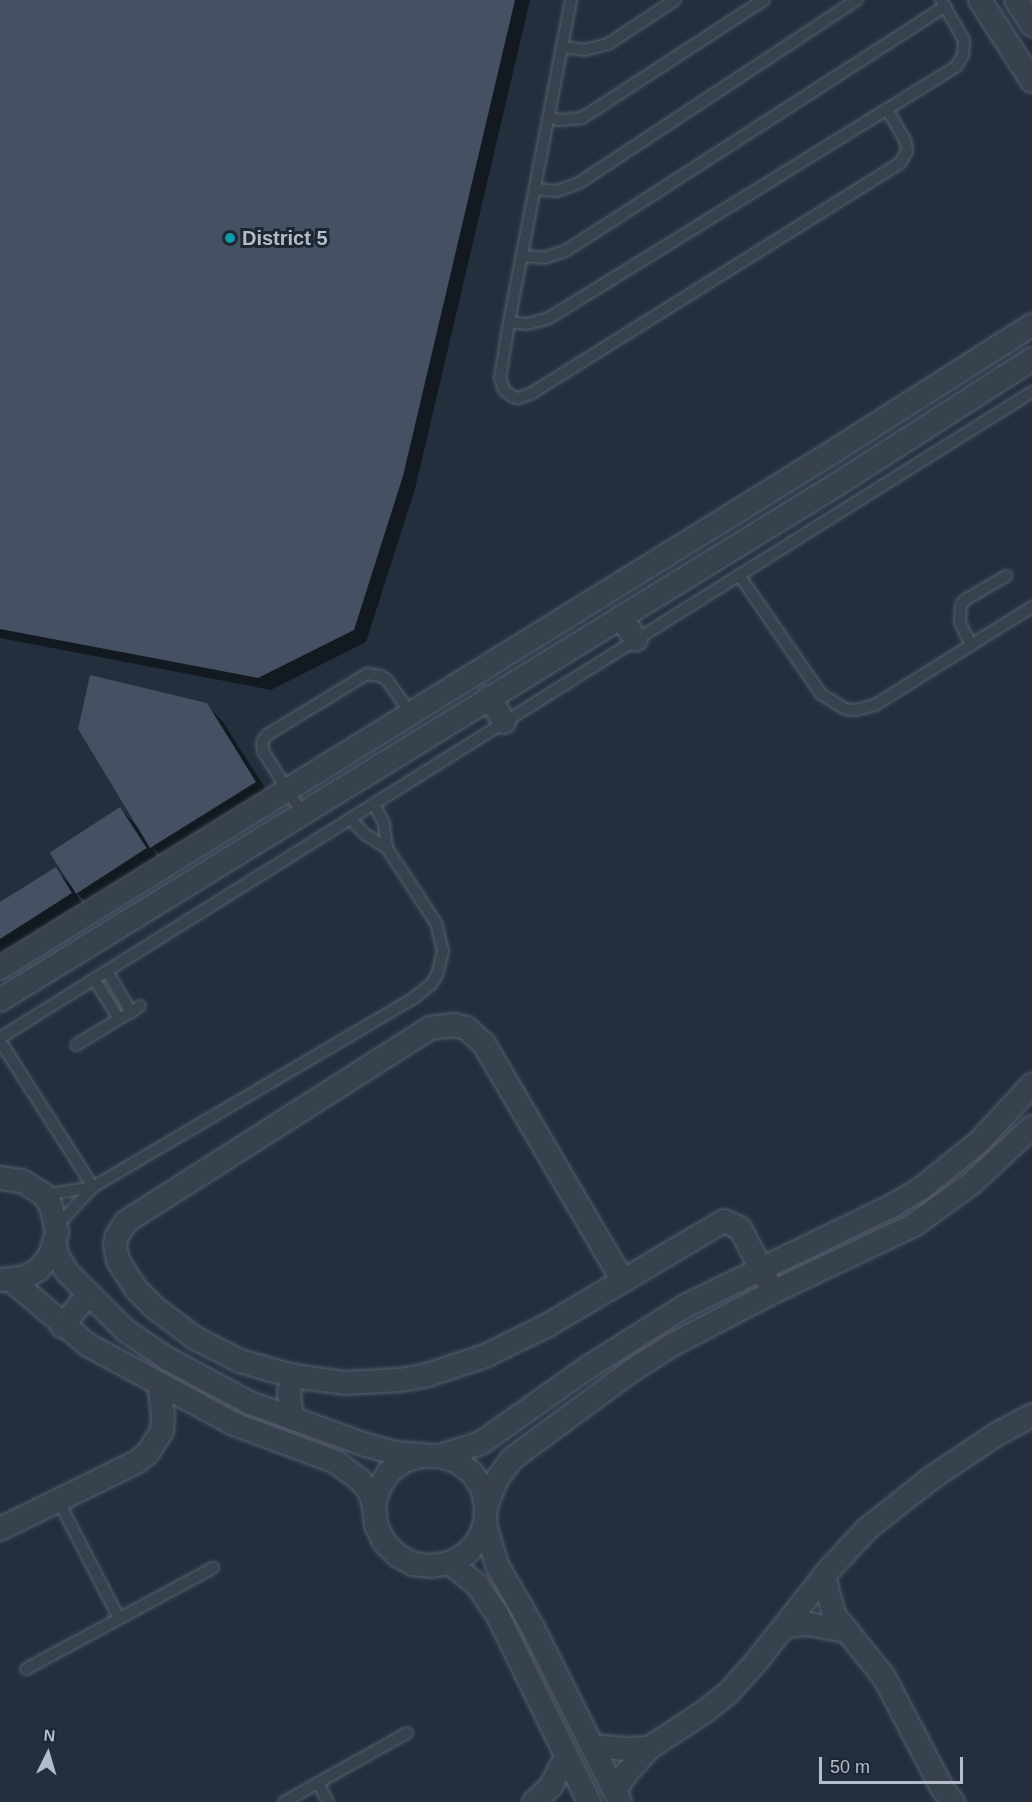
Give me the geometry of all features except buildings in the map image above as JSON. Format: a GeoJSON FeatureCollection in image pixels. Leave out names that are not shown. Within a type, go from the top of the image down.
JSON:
{"type":"FeatureCollection","features":[{"type":"Feature","properties":{"kind":"street"},"geometry":{"type":"LineString","coordinates":[[980,0],[1032,81]]}},
{"type":"Feature","properties":{"kind":"street"},"geometry":{"type":"LineString","coordinates":[[1016,0],[1032,25]]}},
{"type":"Feature","properties":{"kind":"street"},"geometry":{"type":"LineString","coordinates":[[0,968],[820,460],[1032,325]]}},
{"type":"Feature","properties":{"kind":"street"},"geometry":{"type":"LineString","coordinates":[[0,1000],[836,484],[1032,359]]}},
{"type":"Feature","properties":{"kind":"street"},"geometry":{"type":"LineString","coordinates":[[820,460],[836,484]]}},
{"type":"Feature","properties":{"kind":"street"},"geometry":{"type":"LineString","coordinates":[[621,617],[636,640]]}},
{"type":"Feature","properties":{"kind":"street"},"geometry":{"type":"LineString","coordinates":[[489,697],[504,722]]}},
{"type":"Feature","properties":{"kind":"street"},"geometry":{"type":"LineString","coordinates":[[171,862],[187,886]]}},
{"type":"Feature","properties":{"kind":"street"},"geometry":{"type":"LineString","coordinates":[[622,1281],[484,1044],[466,1028],[442,1024],[430,1028],[126,1222],[117,1236],[115,1253],[137,1290],[155,1308],[195,1338],[217,1350],[293,1377],[363,1383],[427,1375],[486,1356],[517,1341],[622,1281],[724,1221],[736,1224],[740,1228],[773,1292]]}},
{"type":"Feature","properties":{"kind":"street"},"geometry":{"type":"LineString","coordinates":[[374,1506],[379,1488],[389,1472],[404,1461],[481,1443],[631,1339],[685,1306],[858,1224],[922,1188],[1028,1099]]}},
{"type":"Feature","properties":{"kind":"street"},"geometry":{"type":"LineString","coordinates":[[5,1280],[88,1345],[115,1358],[204,1410],[234,1424],[336,1462],[360,1480],[370,1492],[376,1525],[384,1542],[397,1555],[413,1564],[432,1566],[450,1563],[466,1554],[478,1541],[497,1479],[513,1458],[592,1399],[672,1345],[773,1292],[914,1225],[972,1183],[1032,1127]]}},
{"type":"Feature","properties":{"kind":"street"},"geometry":{"type":"LineString","coordinates":[[0,1179],[22,1181],[43,1194],[54,1213],[61,1263],[89,1294],[132,1335],[165,1358],[250,1403],[366,1445],[395,1453],[431,1456],[458,1462],[472,1473],[482,1488],[497,1565],[532,1626],[618,1797]]}},
{"type":"Feature","properties":{"kind":"street"},"geometry":{"type":"LineString","coordinates":[[5,1280],[26,1277],[39,1269],[49,1257],[56,1238]]}},
{"type":"Feature","properties":{"kind":"street"},"geometry":{"type":"LineString","coordinates":[[62,1326],[89,1294]]}},
{"type":"Feature","properties":{"kind":"street"},"geometry":{"type":"LineString","coordinates":[[115,1358],[125,1351],[132,1335]]}},
{"type":"Feature","properties":{"kind":"street"},"geometry":{"type":"LineString","coordinates":[[250,1403],[261,1392],[264,1368]]}},
{"type":"Feature","properties":{"kind":"street"},"geometry":{"type":"LineString","coordinates":[[292,1418],[289,1393],[293,1377]]}},
{"type":"Feature","properties":{"kind":"street"},"geometry":{"type":"LineString","coordinates":[[0,1529],[138,1461],[156,1444],[162,1431],[163,1416],[159,1383]]}},
{"type":"Feature","properties":{"kind":"street"},"geometry":{"type":"LineString","coordinates":[[162,1431],[178,1419],[204,1410]]}},
{"type":"Feature","properties":{"kind":"street"},"geometry":{"type":"LineString","coordinates":[[618,1797],[630,1768],[649,1748],[704,1712],[728,1693],[786,1626],[824,1576],[867,1529],[897,1503],[997,1434],[1032,1415]]}},
{"type":"Feature","properties":{"kind":"street"},"geometry":{"type":"LineString","coordinates":[[450,1563],[478,1586],[497,1614],[565,1758],[589,1802]]}},
{"type":"Feature","properties":{"kind":"street"},"geometry":{"type":"LineString","coordinates":[[824,1576],[829,1603],[845,1631],[884,1677],[942,1788],[952,1802]]}},
{"type":"Feature","properties":{"kind":"street"},"geometry":{"type":"LineString","coordinates":[[786,1626],[809,1624],[845,1631]]}},
{"type":"Feature","properties":{"kind":"street"},"geometry":{"type":"LineString","coordinates":[[592,1746],[649,1748]]}},
{"type":"Feature","properties":{"kind":"street"},"geometry":{"type":"LineString","coordinates":[[537,1800],[558,1775],[565,1758]]}},
{"type":"Feature","properties":{"kind":"street"},"geometry":{"type":"LineString","coordinates":[[537,1800],[560,1796],[589,1802]]}},
{"type":"Feature","properties":{"kind":"lane"},"geometry":{"type":"LineString","coordinates":[[571,0],[500,378],[504,390],[519,398],[532,393],[900,163],[907,152],[906,142],[887,109]]}},
{"type":"Feature","properties":{"kind":"lane"},"geometry":{"type":"LineString","coordinates":[[562,47],[585,50],[608,44],[675,0]]}},
{"type":"Feature","properties":{"kind":"lane"},"geometry":{"type":"LineString","coordinates":[[549,117],[559,120],[582,118],[764,0]]}},
{"type":"Feature","properties":{"kind":"lane"},"geometry":{"type":"LineString","coordinates":[[535,189],[557,191],[579,183],[857,0]]}},
{"type":"Feature","properties":{"kind":"lane"},"geometry":{"type":"LineString","coordinates":[[509,322],[527,324],[549,318],[956,67],[961,61],[964,40],[943,3],[567,250],[544,258],[523,256]]}},
{"type":"Feature","properties":{"kind":"lane"},"geometry":{"type":"LineString","coordinates":[[93,1187],[0,1040],[1032,392]]}},
{"type":"Feature","properties":{"kind":"lane"},"geometry":{"type":"LineString","coordinates":[[739,576],[821,694],[845,710],[856,710],[875,705],[1032,607]]}},
{"type":"Feature","properties":{"kind":"lane"},"geometry":{"type":"LineString","coordinates":[[971,645],[960,622],[962,605],[965,600],[1006,576]]}},
{"type":"Feature","properties":{"kind":"lane"},"geometry":{"type":"LineString","coordinates":[[303,813],[263,751],[262,742],[267,735],[360,677],[374,674],[387,680],[411,714]]}},
{"type":"Feature","properties":{"kind":"lane"},"geometry":{"type":"LineString","coordinates":[[374,804],[384,824],[387,848]]}},
{"type":"Feature","properties":{"kind":"lane"},"geometry":{"type":"LineString","coordinates":[[56,1238],[62,1220],[93,1187],[414,998],[431,984],[439,969],[443,951],[436,923],[387,848],[366,835],[350,819]]}},
{"type":"Feature","properties":{"kind":"lane"},"geometry":{"type":"LineString","coordinates":[[76,1045],[136,1009],[108,971]]}},
{"type":"Feature","properties":{"kind":"lane"},"geometry":{"type":"LineString","coordinates":[[94,979],[119,1019]]}},
{"type":"Feature","properties":{"kind":"lane"},"geometry":{"type":"LineString","coordinates":[[43,1194],[93,1187]]}},
{"type":"Feature","properties":{"kind":"lane"},"geometry":{"type":"LineString","coordinates":[[58,1500],[119,1618]]}},
{"type":"Feature","properties":{"kind":"lane"},"geometry":{"type":"LineString","coordinates":[[26,1669],[213,1568]]}},
{"type":"Feature","properties":{"kind":"lane"},"geometry":{"type":"LineString","coordinates":[[284,1802],[407,1733]]}},
{"type":"Feature","properties":{"kind":"lane"},"geometry":{"type":"LineString","coordinates":[[318,1783],[328,1802]]}},
{"type":"Feature","properties":{"kind":"place","name":"District 5"},"geometry":{"type":"Point","coordinates":[230,238]}}]}
